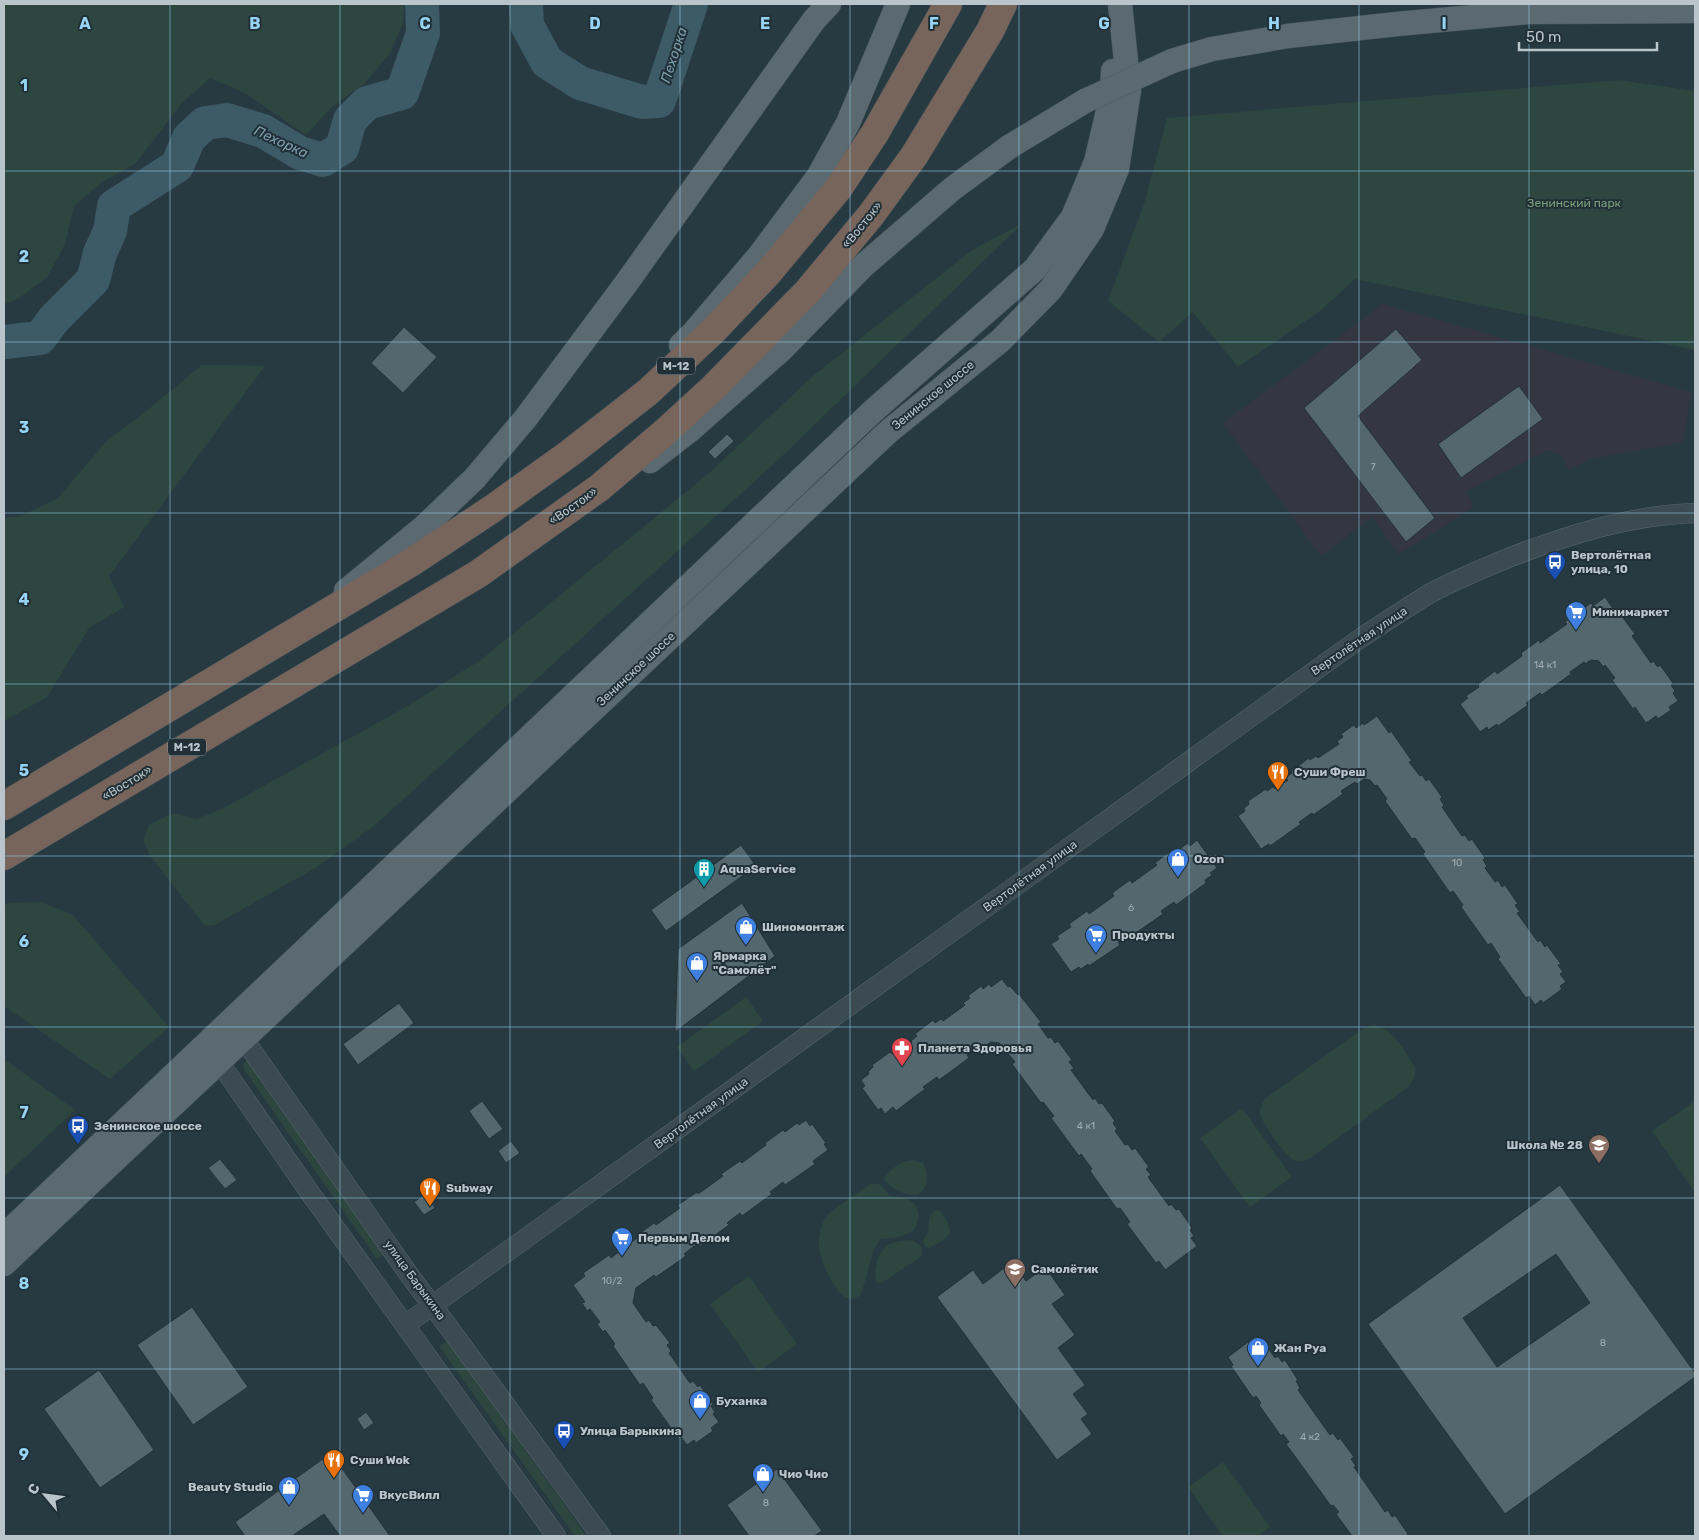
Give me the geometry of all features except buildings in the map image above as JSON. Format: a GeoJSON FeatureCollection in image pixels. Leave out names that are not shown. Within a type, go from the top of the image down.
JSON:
{"type":"FeatureCollection","features":[{"type":"Feature","properties":{"kind":"highway","name":"«Восток»"},"geometry":{"type":"LineString","coordinates":[[4,856],[478,574],[599,488],[665,432],[713,388],[806,292],[870,215],[914,156],[990,30],[1003,4]]}},
{"type":"Feature","properties":{"kind":"highway","name":"М-12"},"geometry":{"type":"LineString","coordinates":[[4,806],[412,562],[492,509],[648,392],[713,331],[768,273],[838,189],[864,149],[947,6]]}},
{"type":"Feature","properties":{"kind":"main road"},"geometry":{"type":"LineString","coordinates":[[306,624],[424,527],[475,478],[525,419],[625,285],[814,20],[829,4]]}},
{"type":"Feature","properties":{"kind":"main road"},"geometry":{"type":"LineString","coordinates":[[582,443],[694,332],[759,256],[818,177],[848,123],[898,4]]}},
{"type":"Feature","properties":{"kind":"main road"},"geometry":{"type":"LineString","coordinates":[[237,1030],[873,411],[1035,269],[1072,217],[1096,162],[1112,94],[1112,4]]}},
{"type":"Feature","properties":{"kind":"main road","name":"Зенинское шоссе"},"geometry":{"type":"LineString","coordinates":[[4,1264],[237,1030],[888,432],[1000,341],[1051,289],[1092,229],[1116,169],[1129,90],[1120,4]]}},
{"type":"Feature","properties":{"kind":"main road"},"geometry":{"type":"LineString","coordinates":[[478,574],[621,484],[690,430],[774,356],[862,266],[952,189],[1009,147],[1085,101],[1172,61],[1212,49],[1288,36],[1528,12],[1695,11]]}},
{"type":"Feature","properties":{"kind":"main road","name":"Зенинское шоссе"},"geometry":{"type":"LineString","coordinates":[[4,1236],[213,1053]]}},
{"type":"Feature","properties":{"kind":"street","name":"Вертолётная улица"},"geometry":{"type":"LineString","coordinates":[[405,1325],[1362,637],[1422,599],[1484,568],[1544,544],[1581,532],[1638,519],[1695,513]]}},
{"type":"Feature","properties":{"kind":"street","name":"улица Барыкина"},"geometry":{"type":"LineString","coordinates":[[237,1030],[410,1276],[601,1536]]}},
{"type":"Feature","properties":{"kind":"street"},"geometry":{"type":"LineString","coordinates":[[213,1053],[308,1190],[556,1536]]}},
{"type":"Feature","properties":{"kind":"shaded area"},"geometry":{"type":"Polygon","coordinates":[[[1383,304],[1691,392],[1683,442],[1590,459],[1569,470],[1561,455],[1547,450],[1466,491],[1473,508],[1399,554],[1372,517],[1321,556],[1223,423],[1383,304]]]}},
{"type":"Feature","properties":{"kind":"green space"},"geometry":{"type":"Polygon","coordinates":[[[4,4],[404,4],[403,23],[389,55],[364,84],[332,107],[306,135],[245,93],[210,78],[182,103],[135,164],[102,182],[74,206],[65,244],[47,277],[18,299],[4,304],[4,4]]]}},
{"type":"Feature","properties":{"kind":"green space","name":"Зенинский парк"},"geometry":{"type":"Polygon","coordinates":[[[1619,80],[1695,91],[1695,350],[1355,279],[1320,311],[1238,367],[1193,312],[1159,342],[1108,301],[1144,204],[1167,118],[1619,80]]]}},
{"type":"Feature","properties":{"kind":"green space"},"geometry":{"type":"Polygon","coordinates":[[[1023,223],[777,461],[374,826],[317,867],[215,925],[206,926],[201,921],[150,856],[143,840],[149,825],[171,814],[179,814],[196,819],[222,809],[406,707],[482,659],[708,474],[813,376],[972,250],[1023,223]]]}},
{"type":"Feature","properties":{"kind":"green space"},"geometry":{"type":"Polygon","coordinates":[[[202,365],[265,366],[109,576],[124,607],[89,628],[47,697],[4,721],[4,518],[21,516],[58,498],[108,439],[139,417],[202,365]]]}},
{"type":"Feature","properties":{"kind":"green space"},"geometry":{"type":"Polygon","coordinates":[[[41,902],[73,915],[169,1027],[110,1079],[4,1006],[4,906],[9,903],[41,902]]]}},
{"type":"Feature","properties":{"kind":"green space"},"geometry":{"type":"Polygon","coordinates":[[[746,997],[763,1021],[694,1071],[677,1047],[746,997]]]}},
{"type":"Feature","properties":{"kind":"green space"},"geometry":{"type":"Polygon","coordinates":[[[1373,1025],[1393,1035],[1402,1047],[1415,1067],[1412,1081],[1407,1088],[1310,1158],[1302,1161],[1294,1160],[1280,1146],[1261,1117],[1261,1107],[1264,1101],[1364,1028],[1373,1025]]]}},
{"type":"Feature","properties":{"kind":"green space"},"geometry":{"type":"Polygon","coordinates":[[[4,1059],[75,1110],[4,1177],[4,1059]]]}},
{"type":"Feature","properties":{"kind":"green space"},"geometry":{"type":"Polygon","coordinates":[[[246,1061],[250,1063],[385,1254],[377,1259],[247,1074],[243,1067],[246,1061]]]}},
{"type":"Feature","properties":{"kind":"green space"},"geometry":{"type":"Polygon","coordinates":[[[1695,1101],[1695,1192],[1652,1131],[1695,1101]]]}},
{"type":"Feature","properties":{"kind":"green space"},"geometry":{"type":"Polygon","coordinates":[[[1242,1108],[1292,1177],[1250,1207],[1200,1138],[1242,1108]]]}},
{"type":"Feature","properties":{"kind":"green space"},"geometry":{"type":"Polygon","coordinates":[[[913,1160],[923,1163],[927,1177],[924,1189],[917,1195],[898,1191],[884,1179],[897,1166],[913,1160]]]}},
{"type":"Feature","properties":{"kind":"green space"},"geometry":{"type":"Polygon","coordinates":[[[870,1184],[880,1184],[890,1196],[903,1197],[912,1202],[918,1210],[916,1227],[911,1233],[880,1239],[874,1249],[861,1295],[849,1299],[837,1290],[825,1268],[820,1253],[819,1236],[826,1217],[870,1184]]]}},
{"type":"Feature","properties":{"kind":"green space"},"geometry":{"type":"Polygon","coordinates":[[[939,1210],[947,1220],[950,1233],[944,1240],[929,1248],[925,1246],[923,1240],[928,1233],[929,1218],[934,1211],[939,1210]]]}},
{"type":"Feature","properties":{"kind":"green space"},"geometry":{"type":"Polygon","coordinates":[[[912,1240],[921,1246],[922,1256],[880,1284],[876,1282],[877,1262],[882,1251],[894,1242],[912,1240]]]}},
{"type":"Feature","properties":{"kind":"green space"},"geometry":{"type":"Polygon","coordinates":[[[749,1276],[797,1344],[758,1372],[710,1304],[749,1276]]]}},
{"type":"Feature","properties":{"kind":"green space"},"geometry":{"type":"Polygon","coordinates":[[[447,1341],[587,1536],[575,1536],[439,1346],[447,1341]]]}},
{"type":"Feature","properties":{"kind":"green space"},"geometry":{"type":"Polygon","coordinates":[[[1223,1462],[1270,1527],[1258,1536],[1223,1536],[1188,1487],[1223,1462]]]}},
{"type":"Feature","properties":{"kind":"waterway","name":"Пехорка"},"geometry":{"type":"LineString","coordinates":[[4,342],[40,338],[54,319],[93,280],[100,253],[110,231],[114,206],[177,166],[189,138],[205,123],[227,120],[263,131],[300,153],[323,160],[342,148],[350,120],[367,103],[402,93],[423,33],[422,4]]}},
{"type":"Feature","properties":{"kind":"waterway","name":"Пехорка"},"geometry":{"type":"LineString","coordinates":[[526,4],[527,25],[547,62],[580,83],[642,102],[659,101],[691,4]]}},
{"type":"Feature","properties":{"kind":"place","name":"Вертолётная улица, 10"},"geometry":{"type":"Point","coordinates":[1555,581]}},
{"type":"Feature","properties":{"kind":"place","name":"Минимаркет"},"geometry":{"type":"Point","coordinates":[1576,631]}},
{"type":"Feature","properties":{"kind":"place","name":"Суши Фреш"},"geometry":{"type":"Point","coordinates":[1278,791]}},
{"type":"Feature","properties":{"kind":"place","name":"Ozon"},"geometry":{"type":"Point","coordinates":[1178,878]}},
{"type":"Feature","properties":{"kind":"place","name":"AquaService"},"geometry":{"type":"Point","coordinates":[704,888]}},
{"type":"Feature","properties":{"kind":"place","name":"Шиномонтаж"},"geometry":{"type":"Point","coordinates":[746,946]}},
{"type":"Feature","properties":{"kind":"place","name":"Продукты"},"geometry":{"type":"Point","coordinates":[1096,954]}},
{"type":"Feature","properties":{"kind":"place","name":"Ярмарка \"Самолёт\""},"geometry":{"type":"Point","coordinates":[697,982]}},
{"type":"Feature","properties":{"kind":"place","name":"Планета Здоровья"},"geometry":{"type":"Point","coordinates":[902,1067]}},
{"type":"Feature","properties":{"kind":"place","name":"Зенинское шоссе"},"geometry":{"type":"Point","coordinates":[78,1145]}},
{"type":"Feature","properties":{"kind":"place","name":"Школа № 28"},"geometry":{"type":"Point","coordinates":[1599,1164]}},
{"type":"Feature","properties":{"kind":"place","name":"Subway"},"geometry":{"type":"Point","coordinates":[430,1207]}},
{"type":"Feature","properties":{"kind":"place","name":"Первым Делом"},"geometry":{"type":"Point","coordinates":[622,1257]}},
{"type":"Feature","properties":{"kind":"place","name":"Самолётик"},"geometry":{"type":"Point","coordinates":[1015,1288]}},
{"type":"Feature","properties":{"kind":"place","name":"Жан Руа"},"geometry":{"type":"Point","coordinates":[1258,1367]}},
{"type":"Feature","properties":{"kind":"place","name":"Буханка"},"geometry":{"type":"Point","coordinates":[700,1420]}},
{"type":"Feature","properties":{"kind":"place","name":"Улица Барыкина"},"geometry":{"type":"Point","coordinates":[564,1450]}},
{"type":"Feature","properties":{"kind":"place","name":"Суши Wok"},"geometry":{"type":"Point","coordinates":[334,1479]}},
{"type":"Feature","properties":{"kind":"place","name":"Чио Чио"},"geometry":{"type":"Point","coordinates":[763,1493]}},
{"type":"Feature","properties":{"kind":"place","name":"Beauty Studio"},"geometry":{"type":"Point","coordinates":[289,1506]}},
{"type":"Feature","properties":{"kind":"place","name":"ВкусВилл"},"geometry":{"type":"Point","coordinates":[363,1514]}}]}
